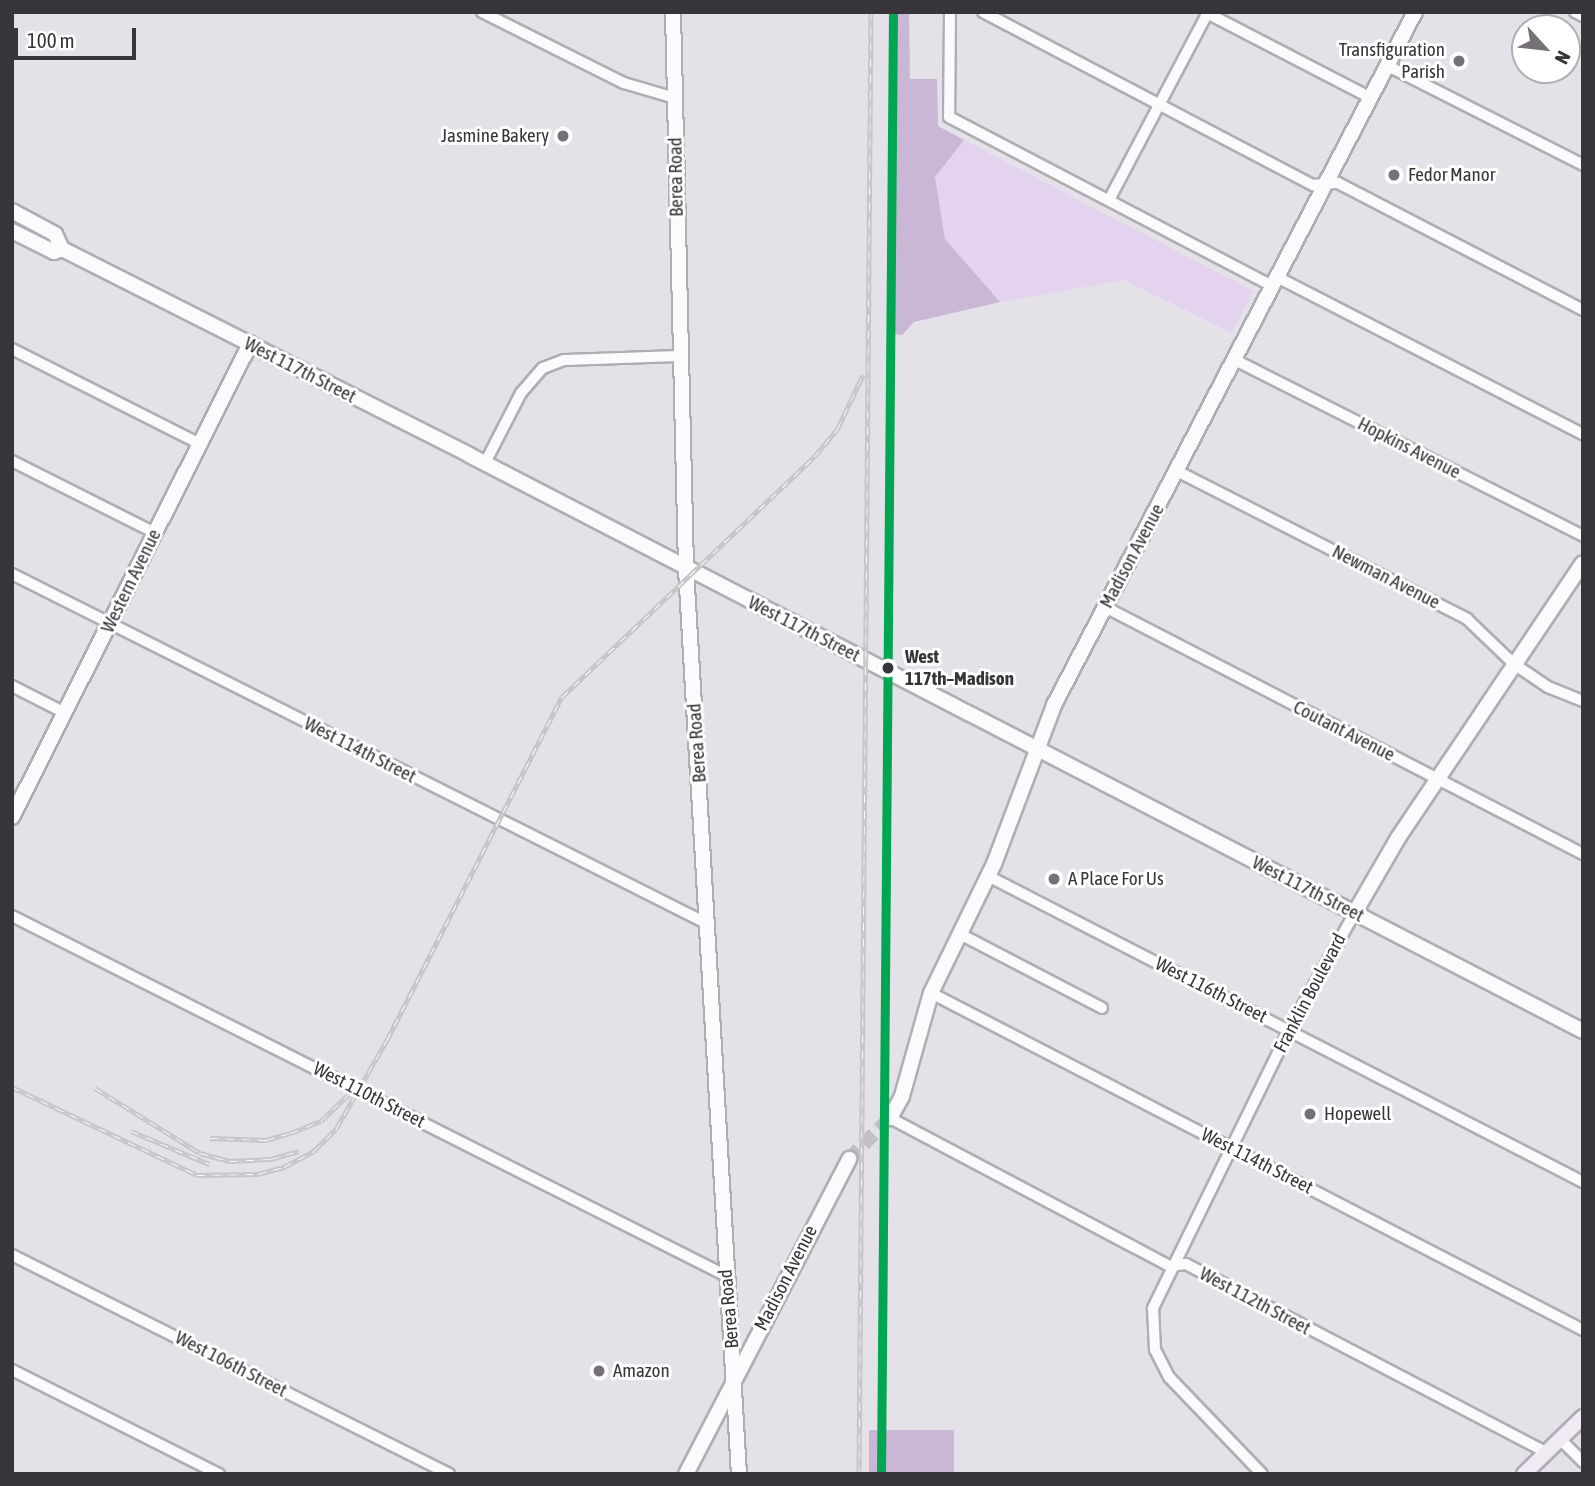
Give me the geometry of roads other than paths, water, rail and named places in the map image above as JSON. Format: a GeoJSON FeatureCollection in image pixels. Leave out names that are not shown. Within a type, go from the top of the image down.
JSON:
{"type":"FeatureCollection","features":[{"type":"Feature","properties":{"kind":"main road","name":"Berea Road"},"geometry":{"type":"LineString","coordinates":[[673,12],[686,569],[708,924],[725,1275],[735,1377],[739,1474]]}},
{"type":"Feature","properties":{"kind":"main road","name":"Madison Avenue"},"geometry":{"type":"LineString","coordinates":[[890,1118],[902,1096],[931,993],[988,876],[1054,705],[1415,12]]}},
{"type":"Feature","properties":{"kind":"main road","name":"West 117th Street"},"geometry":{"type":"LineString","coordinates":[[12,211],[55,234],[62,249],[485,463],[1583,1031]]}},
{"type":"Feature","properties":{"kind":"main road","name":"West 117th Street"},"geometry":{"type":"LineString","coordinates":[[12,231],[54,252],[62,249]]}},
{"type":"Feature","properties":{"kind":"main road","name":"Western Avenue"},"geometry":{"type":"LineString","coordinates":[[12,817],[16,799],[65,713],[250,344]]}},
{"type":"Feature","properties":{"kind":"main road","name":"Franklin Boulevard"},"geometry":{"type":"LineString","coordinates":[[1354,914],[1437,779],[1583,563]]}},
{"type":"Feature","properties":{"kind":"main road","name":"Madison Avenue"},"geometry":{"type":"LineString","coordinates":[[686,1474],[849,1159]]}},
{"type":"Feature","properties":{"kind":"main road"},"geometry":{"type":"LineString","coordinates":[[1524,1474],[1583,1417]]}},
{"type":"Feature","properties":{"kind":"street"},"geometry":{"type":"LineString","coordinates":[[482,12],[624,83],[675,98]]}},
{"type":"Feature","properties":{"kind":"street"},"geometry":{"type":"LineString","coordinates":[[950,12],[949,117],[1110,200],[1583,434]]}},
{"type":"Feature","properties":{"kind":"street"},"geometry":{"type":"LineString","coordinates":[[983,12],[1314,185],[1338,183],[1583,310]]}},
{"type":"Feature","properties":{"kind":"street"},"geometry":{"type":"LineString","coordinates":[[1575,12],[1583,16]]}},
{"type":"Feature","properties":{"kind":"street"},"geometry":{"type":"LineString","coordinates":[[1110,200],[1206,13],[1371,98]]}},
{"type":"Feature","properties":{"kind":"street"},"geometry":{"type":"LineString","coordinates":[[1388,66],[1583,165]]}},
{"type":"Feature","properties":{"kind":"street"},"geometry":{"type":"LineString","coordinates":[[12,349],[200,444]]}},
{"type":"Feature","properties":{"kind":"street"},"geometry":{"type":"LineString","coordinates":[[485,463],[521,393],[543,368],[564,360],[679,356]]}},
{"type":"Feature","properties":{"kind":"street","name":"Hopkins Avenue"},"geometry":{"type":"LineString","coordinates":[[1235,360],[1583,536]]}},
{"type":"Feature","properties":{"kind":"street"},"geometry":{"type":"LineString","coordinates":[[12,461],[155,533]]}},
{"type":"Feature","properties":{"kind":"street","name":"Newman Avenue"},"geometry":{"type":"LineString","coordinates":[[1177,471],[1467,619],[1514,664],[1548,687],[1583,701]]}},
{"type":"Feature","properties":{"kind":"street","name":"West 114th Street"},"geometry":{"type":"LineString","coordinates":[[12,575],[708,924]]}},
{"type":"Feature","properties":{"kind":"street","name":"Coutant Avenue"},"geometry":{"type":"LineString","coordinates":[[1105,607],[1583,854]]}},
{"type":"Feature","properties":{"kind":"street"},"geometry":{"type":"LineString","coordinates":[[12,686],[65,713]]}},
{"type":"Feature","properties":{"kind":"street","name":"West 116th Street"},"geometry":{"type":"LineString","coordinates":[[988,876],[1583,1182]]}},
{"type":"Feature","properties":{"kind":"street","name":"Franklin Boulevard"},"geometry":{"type":"LineString","coordinates":[[1262,1474],[1169,1377],[1155,1350],[1151,1320],[1156,1296],[1170,1266],[1289,1030],[1354,914]]}},
{"type":"Feature","properties":{"kind":"street","name":"West 110th Street"},"geometry":{"type":"LineString","coordinates":[[12,916],[725,1275]]}},
{"type":"Feature","properties":{"kind":"street"},"geometry":{"type":"LineString","coordinates":[[960,934],[1102,1008]]}},
{"type":"Feature","properties":{"kind":"street","name":"West 114th Street"},"geometry":{"type":"LineString","coordinates":[[931,993],[1583,1330]]}},
{"type":"Feature","properties":{"kind":"street","name":"West 112th Street"},"geometry":{"type":"LineString","coordinates":[[890,1118],[1170,1266],[1186,1264],[1545,1452]]}},
{"type":"Feature","properties":{"kind":"street","name":"West 106th Street"},"geometry":{"type":"LineString","coordinates":[[12,1255],[449,1474]]}},
{"type":"Feature","properties":{"kind":"street"},"geometry":{"type":"LineString","coordinates":[[12,1370],[219,1474]]}},
{"type":"Feature","properties":{"kind":"street"},"geometry":{"type":"LineString","coordinates":[[1560,1439],[1583,1462]]}},
{"type":"Feature","properties":{"kind":"tunnel"},"geometry":{"type":"LineString","coordinates":[[849,1159],[890,1118]]}},
{"type":"Feature","properties":{"kind":"railway"},"geometry":{"type":"LineString","coordinates":[[859,1474],[871,12]]}},
{"type":"Feature","properties":{"kind":"railway"},"geometry":{"type":"LineString","coordinates":[[12,1087],[197,1175],[258,1174],[284,1167],[314,1151],[336,1129],[387,1040],[562,697],[814,457],[837,430],[863,375]]}},
{"type":"Feature","properties":{"kind":"railway"},"geometry":{"type":"LineString","coordinates":[[95,1088],[200,1153],[230,1161],[271,1159],[299,1151]]}},
{"type":"Feature","properties":{"kind":"railway"},"geometry":{"type":"LineString","coordinates":[[210,1138],[266,1140],[291,1133],[321,1121],[349,1094]]}},
{"type":"Feature","properties":{"kind":"railway"},"geometry":{"type":"LineString","coordinates":[[131,1131],[209,1164]]}},
{"type":"Feature","properties":{"kind":"place","name":"Transfiguration Parish"},"geometry":{"type":"Point","coordinates":[1459,61]}},
{"type":"Feature","properties":{"kind":"place","name":"Jasmine Bakery"},"geometry":{"type":"Point","coordinates":[563,136]}},
{"type":"Feature","properties":{"kind":"place","name":"Fedor Manor"},"geometry":{"type":"Point","coordinates":[1394,175]}},
{"type":"Feature","properties":{"kind":"place","name":"West 117th–Madison"},"geometry":{"type":"Point","coordinates":[888,668]}},
{"type":"Feature","properties":{"kind":"place","name":"A Place For Us"},"geometry":{"type":"Point","coordinates":[1054,879]}},
{"type":"Feature","properties":{"kind":"place","name":"Hopewell"},"geometry":{"type":"Point","coordinates":[1310,1114]}},
{"type":"Feature","properties":{"kind":"place","name":"Amazon"},"geometry":{"type":"Point","coordinates":[599,1371]}}]}
